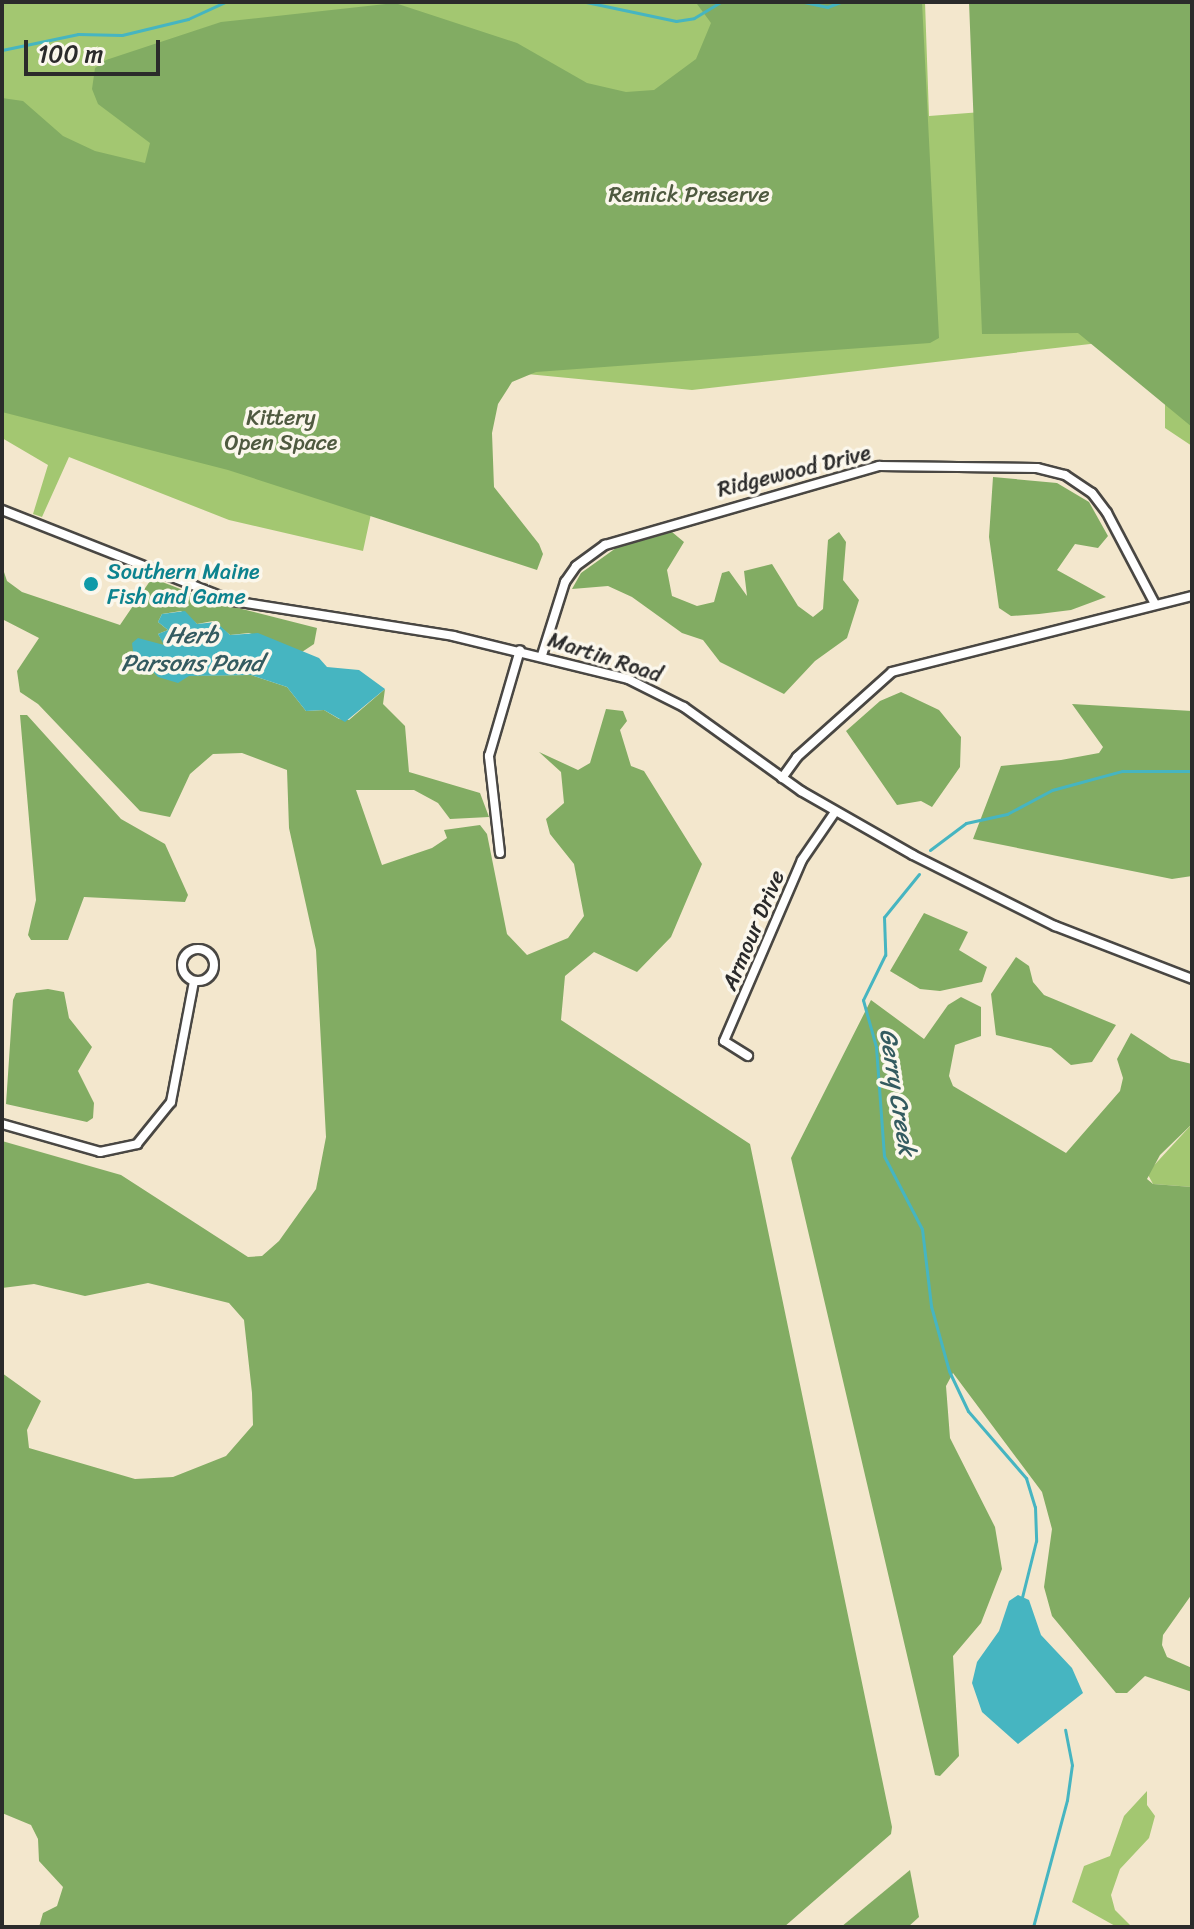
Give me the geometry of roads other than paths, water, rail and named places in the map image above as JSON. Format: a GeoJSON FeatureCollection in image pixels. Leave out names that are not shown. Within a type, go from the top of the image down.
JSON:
{"type":"FeatureCollection","features":[{"type":"Feature","properties":{"kind":"street","name":"Ridgewood Drive"},"geometry":{"type":"LineString","coordinates":[[542,655],[565,582],[584,559],[605,545],[879,466],[1037,468],[1065,475],[1092,493],[1107,513],[1155,604]]}},
{"type":"Feature","properties":{"kind":"street","name":"Martin Road"},"geometry":{"type":"LineString","coordinates":[[2,510],[233,601],[520,650],[658,692],[835,812],[1034,916],[1192,979]]}},
{"type":"Feature","properties":{"kind":"street"},"geometry":{"type":"LineString","coordinates":[[782,778],[797,757],[892,672],[1192,596]]}},
{"type":"Feature","properties":{"kind":"street"},"geometry":{"type":"LineString","coordinates":[[500,853],[489,756],[520,650]]}},
{"type":"Feature","properties":{"kind":"street","name":"Armour Drive"},"geometry":{"type":"LineString","coordinates":[[748,1056],[724,1041],[803,858],[835,812]]}},
{"type":"Feature","properties":{"kind":"street"},"geometry":{"type":"LineString","coordinates":[[201,948],[212,956],[214,968],[207,979],[194,981],[184,974],[181,963],[190,950],[201,948]]}},
{"type":"Feature","properties":{"kind":"street"},"geometry":{"type":"LineString","coordinates":[[2,1124],[91,1150],[137,1144],[171,1102],[194,981]]}},
{"type":"Feature","properties":{"kind":"water","name":"Herb Parsons Pond"},"geometry":{"type":"Polygon","coordinates":[[[185,611],[197,624],[216,622],[230,635],[258,633],[319,658],[327,667],[359,670],[385,689],[345,722],[324,710],[306,711],[287,687],[251,675],[189,676],[178,683],[158,677],[133,651],[132,643],[138,638],[164,645],[158,634],[168,630],[158,622],[162,614],[185,611]]]}},
{"type":"Feature","properties":{"kind":"water"},"geometry":{"type":"Polygon","coordinates":[[[1018,1595],[1029,1600],[1041,1635],[1072,1668],[1083,1693],[1018,1744],[982,1712],[972,1683],[977,1662],[999,1631],[1009,1601],[1018,1595]]]}},
{"type":"Feature","properties":{"kind":"waterway"},"geometry":{"type":"LineString","coordinates":[[225,2],[289,2]]}},
{"type":"Feature","properties":{"kind":"waterway"},"geometry":{"type":"LineString","coordinates":[[2,50],[78,34],[122,35],[188,19],[225,2]]}},
{"type":"Feature","properties":{"kind":"waterway"},"geometry":{"type":"LineString","coordinates":[[586,2],[676,21],[694,18],[721,2]]}},
{"type":"Feature","properties":{"kind":"waterway"},"geometry":{"type":"LineString","coordinates":[[804,2],[827,7],[841,2]]}},
{"type":"Feature","properties":{"kind":"waterway","name":"Gerry Creek"},"geometry":{"type":"LineString","coordinates":[[930,850],[966,823],[1007,814],[1052,790],[1122,771],[1192,771]]}},
{"type":"Feature","properties":{"kind":"waterway","name":"Gerry Creek"},"geometry":{"type":"LineString","coordinates":[[919,874],[884,917],[885,955],[863,1000],[876,1047],[884,1156],[922,1229],[931,1306],[949,1371],[968,1411],[1026,1478],[1035,1507],[1036,1541],[1022,1597]]}},
{"type":"Feature","properties":{"kind":"waterway","name":"Gerry Creek"},"geometry":{"type":"LineString","coordinates":[[1033,1927],[1067,1800],[1072,1765],[1065,1730]]}},
{"type":"Feature","properties":{"kind":"place","name":"Southern Maine Fish and Game"},"geometry":{"type":"Point","coordinates":[91,584]}},
{"type":"Feature","properties":{"kind":"park label","name":"Remick Preserve"},"geometry":{"type":"Point","coordinates":[689,195]}},
{"type":"Feature","properties":{"kind":"park label","name":"Kittery Open Space"},"geometry":{"type":"Point","coordinates":[281,430]}}]}
